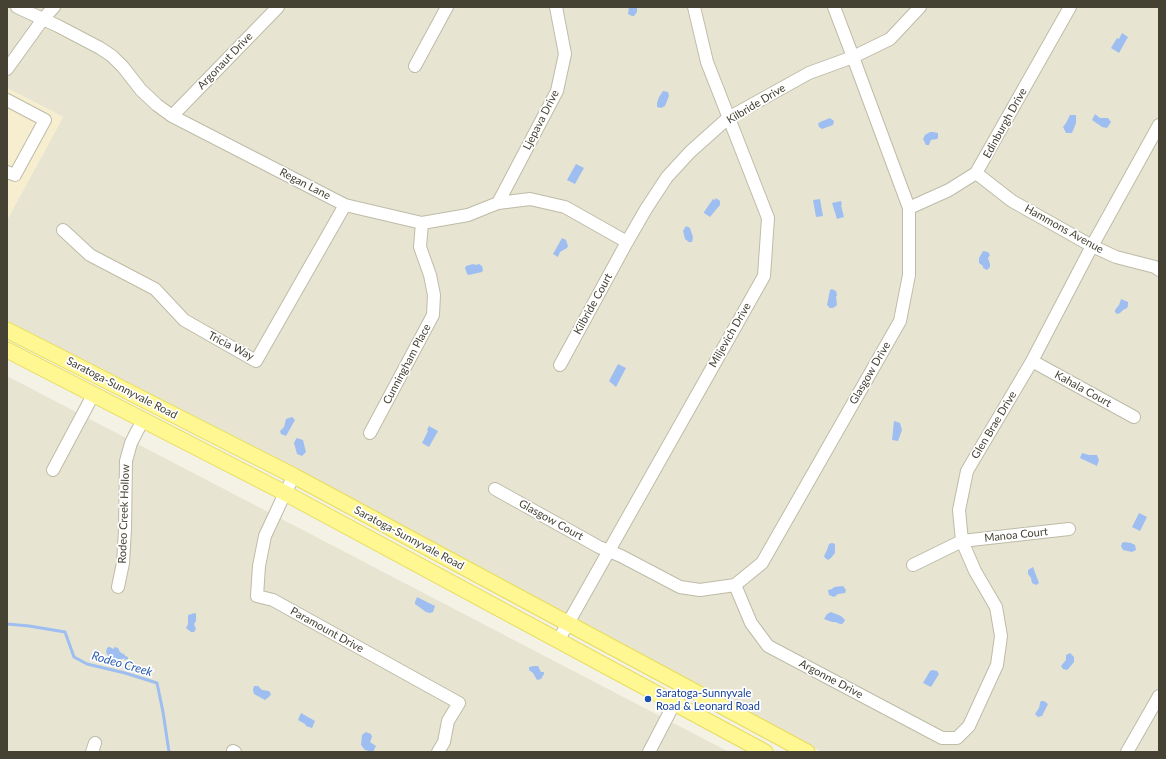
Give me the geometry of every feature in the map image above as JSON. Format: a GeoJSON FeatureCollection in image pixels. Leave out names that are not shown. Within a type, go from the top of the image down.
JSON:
{"type":"FeatureCollection","features":[{"type":"Feature","properties":{"kind":"main road","name":"Saratoga-Sunnyvale Road"},"geometry":{"type":"LineString","coordinates":[[7,330],[294,476],[808,752]]}},
{"type":"Feature","properties":{"kind":"main road","name":"Saratoga-Sunnyvale Road"},"geometry":{"type":"LineString","coordinates":[[7,350],[285,493],[765,752]]}},
{"type":"Feature","properties":{"kind":"street","name":"Regan Lane"},"geometry":{"type":"LineString","coordinates":[[17,7],[100,48],[112,56],[123,67],[141,90],[157,105],[172,116],[344,205],[422,223],[468,215],[498,203],[530,199],[565,207],[627,242]]}},
{"type":"Feature","properties":{"kind":"street"},"geometry":{"type":"LineString","coordinates":[[7,69],[43,19],[54,7]]}},
{"type":"Feature","properties":{"kind":"street","name":"Argonaut Drive"},"geometry":{"type":"LineString","coordinates":[[172,116],[278,7]]}},
{"type":"Feature","properties":{"kind":"street"},"geometry":{"type":"LineString","coordinates":[[415,66],[447,7]]}},
{"type":"Feature","properties":{"kind":"street","name":"Ljepava Drive"},"geometry":{"type":"LineString","coordinates":[[498,203],[557,91],[565,54],[556,7]]}},
{"type":"Feature","properties":{"kind":"street","name":"Miljevich Drive"},"geometry":{"type":"LineString","coordinates":[[558,641],[764,276],[768,218],[706,62],[694,7]]}},
{"type":"Feature","properties":{"kind":"street","name":"Glasgow Drive"},"geometry":{"type":"LineString","coordinates":[[735,585],[762,563],[900,320],[909,275],[909,208],[834,7]]}},
{"type":"Feature","properties":{"kind":"street","name":"Kilbride Drive"},"geometry":{"type":"LineString","coordinates":[[627,242],[667,177],[690,152],[728,118],[810,73],[853,57],[890,39],[920,7]]}},
{"type":"Feature","properties":{"kind":"street","name":"Edinburgh Drive"},"geometry":{"type":"LineString","coordinates":[[909,208],[949,190],[976,173],[1070,7]]}},
{"type":"Feature","properties":{"kind":"street"},"geometry":{"type":"LineString","coordinates":[[7,100],[45,120],[15,175],[7,172]]}},
{"type":"Feature","properties":{"kind":"street","name":"Glen Brae Drive"},"geometry":{"type":"LineString","coordinates":[[957,738],[969,726],[997,665],[1001,636],[996,607],[975,571],[962,540],[958,510],[967,471],[1032,361],[1092,246],[1159,125]]}},
{"type":"Feature","properties":{"kind":"street","name":"Hammons Avenue"},"geometry":{"type":"LineString","coordinates":[[976,173],[1012,201],[1092,246],[1116,257],[1155,267],[1159,270]]}},
{"type":"Feature","properties":{"kind":"street","name":"Tricia Way"},"geometry":{"type":"LineString","coordinates":[[63,230],[90,255],[155,289],[184,320],[256,361],[344,205]]}},
{"type":"Feature","properties":{"kind":"street","name":"Cunningham Place"},"geometry":{"type":"LineString","coordinates":[[370,433],[433,315],[433,288],[420,247],[422,223]]}},
{"type":"Feature","properties":{"kind":"street","name":"Kilbride Court"},"geometry":{"type":"LineString","coordinates":[[560,365],[627,242]]}},
{"type":"Feature","properties":{"kind":"street","name":"Kahala Court"},"geometry":{"type":"LineString","coordinates":[[1032,361],[1134,417]]}},
{"type":"Feature","properties":{"kind":"street"},"geometry":{"type":"LineString","coordinates":[[53,470],[93,394]]}},
{"type":"Feature","properties":{"kind":"street","name":"Rodeo Creek Hollow"},"geometry":{"type":"LineString","coordinates":[[118,587],[123,563],[126,461],[131,443],[143,421]]}},
{"type":"Feature","properties":{"kind":"street","name":"Paramount Drive"},"geometry":{"type":"LineString","coordinates":[[294,476],[265,536],[259,566],[257,596],[273,600],[459,703],[448,721],[444,742],[438,752]]}},
{"type":"Feature","properties":{"kind":"street","name":"Glasgow Court"},"geometry":{"type":"LineString","coordinates":[[495,489],[608,551]]}},
{"type":"Feature","properties":{"kind":"street","name":"Manoa Court"},"geometry":{"type":"LineString","coordinates":[[962,540],[1069,529]]}},
{"type":"Feature","properties":{"kind":"street"},"geometry":{"type":"LineString","coordinates":[[913,565],[962,540]]}},
{"type":"Feature","properties":{"kind":"street"},"geometry":{"type":"LineString","coordinates":[[608,551],[621,556],[680,587],[700,590],[735,585]]}},
{"type":"Feature","properties":{"kind":"street","name":"Argonne Drive"},"geometry":{"type":"LineString","coordinates":[[735,585],[751,622],[768,646],[942,738],[957,738]]}},
{"type":"Feature","properties":{"kind":"street"},"geometry":{"type":"LineString","coordinates":[[649,752],[684,686]]}},
{"type":"Feature","properties":{"kind":"street"},"geometry":{"type":"LineString","coordinates":[[1127,752],[1159,696]]}},
{"type":"Feature","properties":{"kind":"shaded area"},"geometry":{"type":"Polygon","coordinates":[[[7,7],[1159,7],[1159,752],[822,752],[7,328],[7,220],[63,117],[7,88],[7,7]]]}},
{"type":"Feature","properties":{"kind":"shaded area"},"geometry":{"type":"Polygon","coordinates":[[[7,88],[63,117],[7,220],[7,88]]]}},
{"type":"Feature","properties":{"kind":"shaded area"},"geometry":{"type":"Polygon","coordinates":[[[7,376],[729,752],[7,752],[7,376]]]}},
{"type":"Feature","properties":{"kind":"water"},"geometry":{"type":"Polygon","coordinates":[[[629,7],[637,7],[637,12],[634,16],[628,14],[629,7]]]}},
{"type":"Feature","properties":{"kind":"water"},"geometry":{"type":"Polygon","coordinates":[[[1122,33],[1128,37],[1119,53],[1111,48],[1122,33]]]}},
{"type":"Feature","properties":{"kind":"water"},"geometry":{"type":"Polygon","coordinates":[[[663,91],[668,92],[669,96],[665,106],[661,108],[657,107],[657,103],[663,91]]]}},
{"type":"Feature","properties":{"kind":"water"},"geometry":{"type":"Polygon","coordinates":[[[1095,114],[1100,118],[1108,118],[1111,122],[1107,128],[1102,127],[1092,120],[1095,114]]]}},
{"type":"Feature","properties":{"kind":"water"},"geometry":{"type":"Polygon","coordinates":[[[1070,115],[1076,115],[1076,123],[1072,133],[1066,133],[1063,127],[1070,115]]]}},
{"type":"Feature","properties":{"kind":"water"},"geometry":{"type":"Polygon","coordinates":[[[830,118],[834,121],[833,125],[822,129],[819,127],[818,124],[820,122],[830,118]]]}},
{"type":"Feature","properties":{"kind":"water"},"geometry":{"type":"Polygon","coordinates":[[[930,132],[938,133],[938,138],[931,140],[929,145],[926,145],[923,139],[925,135],[930,132]]]}},
{"type":"Feature","properties":{"kind":"water"},"geometry":{"type":"Polygon","coordinates":[[[576,164],[584,168],[575,184],[567,180],[576,164]]]}},
{"type":"Feature","properties":{"kind":"water"},"geometry":{"type":"Polygon","coordinates":[[[716,198],[720,201],[720,205],[710,217],[704,212],[713,199],[715,200],[716,198]]]}},
{"type":"Feature","properties":{"kind":"water"},"geometry":{"type":"Polygon","coordinates":[[[820,199],[823,216],[816,217],[813,200],[820,199]]]}},
{"type":"Feature","properties":{"kind":"water"},"geometry":{"type":"Polygon","coordinates":[[[841,201],[844,217],[837,219],[832,203],[841,201]]]}},
{"type":"Feature","properties":{"kind":"water"},"geometry":{"type":"Polygon","coordinates":[[[686,226],[690,228],[693,237],[692,242],[685,239],[683,231],[686,226]]]}},
{"type":"Feature","properties":{"kind":"water"},"geometry":{"type":"Polygon","coordinates":[[[562,238],[566,240],[568,246],[560,252],[558,257],[553,254],[562,238]]]}},
{"type":"Feature","properties":{"kind":"water"},"geometry":{"type":"Polygon","coordinates":[[[983,251],[988,252],[990,255],[988,258],[990,267],[987,270],[979,263],[979,258],[983,251]]]}},
{"type":"Feature","properties":{"kind":"water"},"geometry":{"type":"Polygon","coordinates":[[[479,264],[482,266],[482,272],[469,275],[467,274],[465,268],[466,266],[479,264]]]}},
{"type":"Feature","properties":{"kind":"water"},"geometry":{"type":"Polygon","coordinates":[[[832,289],[836,291],[837,305],[830,308],[827,305],[830,290],[832,289]]]}},
{"type":"Feature","properties":{"kind":"water"},"geometry":{"type":"Polygon","coordinates":[[[1121,299],[1128,302],[1128,306],[1117,314],[1115,310],[1121,299]]]}},
{"type":"Feature","properties":{"kind":"water"},"geometry":{"type":"Polygon","coordinates":[[[618,364],[626,368],[616,387],[609,381],[618,364]]]}},
{"type":"Feature","properties":{"kind":"water"},"geometry":{"type":"Polygon","coordinates":[[[292,417],[295,420],[286,436],[281,434],[280,431],[284,427],[286,419],[292,417]]]}},
{"type":"Feature","properties":{"kind":"water"},"geometry":{"type":"Polygon","coordinates":[[[894,421],[900,423],[902,430],[898,441],[892,440],[894,421]]]}},
{"type":"Feature","properties":{"kind":"water"},"geometry":{"type":"Polygon","coordinates":[[[429,426],[438,431],[429,447],[422,443],[429,426]]]}},
{"type":"Feature","properties":{"kind":"water"},"geometry":{"type":"Polygon","coordinates":[[[297,438],[303,440],[306,452],[302,456],[297,454],[294,443],[297,438]]]}},
{"type":"Feature","properties":{"kind":"water"},"geometry":{"type":"Polygon","coordinates":[[[1082,453],[1097,455],[1099,460],[1097,466],[1080,458],[1082,453]]]}},
{"type":"Feature","properties":{"kind":"water"},"geometry":{"type":"Polygon","coordinates":[[[1139,513],[1147,517],[1140,531],[1132,527],[1139,513]]]}},
{"type":"Feature","properties":{"kind":"water"},"geometry":{"type":"Polygon","coordinates":[[[1124,542],[1135,545],[1136,550],[1132,552],[1123,550],[1121,546],[1124,542]]]}},
{"type":"Feature","properties":{"kind":"water"},"geometry":{"type":"Polygon","coordinates":[[[829,544],[835,544],[835,553],[828,560],[824,556],[829,544]]]}},
{"type":"Feature","properties":{"kind":"water"},"geometry":{"type":"Polygon","coordinates":[[[1033,567],[1039,583],[1036,585],[1032,583],[1028,574],[1028,570],[1033,567]]]}},
{"type":"Feature","properties":{"kind":"water"},"geometry":{"type":"Polygon","coordinates":[[[843,586],[846,590],[845,593],[838,594],[834,597],[829,595],[828,590],[834,587],[843,586]]]}},
{"type":"Feature","properties":{"kind":"water"},"geometry":{"type":"Polygon","coordinates":[[[417,597],[435,606],[433,612],[426,612],[415,604],[417,597]]]}},
{"type":"Feature","properties":{"kind":"water"},"geometry":{"type":"Polygon","coordinates":[[[831,612],[841,616],[845,620],[844,622],[840,624],[824,619],[827,614],[831,612]]]}},
{"type":"Feature","properties":{"kind":"water"},"geometry":{"type":"Polygon","coordinates":[[[195,613],[196,621],[194,624],[196,629],[194,632],[191,632],[186,628],[188,624],[188,615],[195,613]]]}},
{"type":"Feature","properties":{"kind":"water"},"geometry":{"type":"Polygon","coordinates":[[[109,647],[113,649],[115,647],[118,648],[120,652],[128,657],[128,659],[125,660],[124,658],[121,660],[108,656],[106,652],[107,648],[109,647]]]}},
{"type":"Feature","properties":{"kind":"water"},"geometry":{"type":"Polygon","coordinates":[[[1070,653],[1074,657],[1074,662],[1067,670],[1063,669],[1061,666],[1066,660],[1066,655],[1070,653]]]}},
{"type":"Feature","properties":{"kind":"water"},"geometry":{"type":"Polygon","coordinates":[[[538,666],[541,672],[544,672],[541,679],[537,680],[533,673],[529,670],[529,667],[538,666]]]}},
{"type":"Feature","properties":{"kind":"water"},"geometry":{"type":"Polygon","coordinates":[[[930,671],[937,671],[939,674],[931,687],[923,683],[930,671]]]}},
{"type":"Feature","properties":{"kind":"water"},"geometry":{"type":"Polygon","coordinates":[[[254,686],[258,686],[262,690],[269,691],[271,694],[270,696],[265,700],[254,694],[254,686]]]}},
{"type":"Feature","properties":{"kind":"water"},"geometry":{"type":"Polygon","coordinates":[[[1041,701],[1048,704],[1042,716],[1038,717],[1035,714],[1041,701]]]}},
{"type":"Feature","properties":{"kind":"water"},"geometry":{"type":"Polygon","coordinates":[[[301,713],[315,721],[312,728],[306,726],[298,720],[301,713]]]}},
{"type":"Feature","properties":{"kind":"water"},"geometry":{"type":"Polygon","coordinates":[[[366,732],[371,734],[372,737],[370,742],[376,746],[373,752],[365,750],[361,745],[362,735],[366,732]]]}},
{"type":"Feature","properties":{"kind":"waterway","name":"Rodeo Creek"},"geometry":{"type":"LineString","coordinates":[[7,624],[65,632],[74,657],[87,664],[125,673],[157,683],[169,752]]}},
{"type":"Feature","properties":{"kind":"place","name":"Saratoga-Sunnyvale Road & Leonard Road"},"geometry":{"type":"Point","coordinates":[648,699]}}]}
